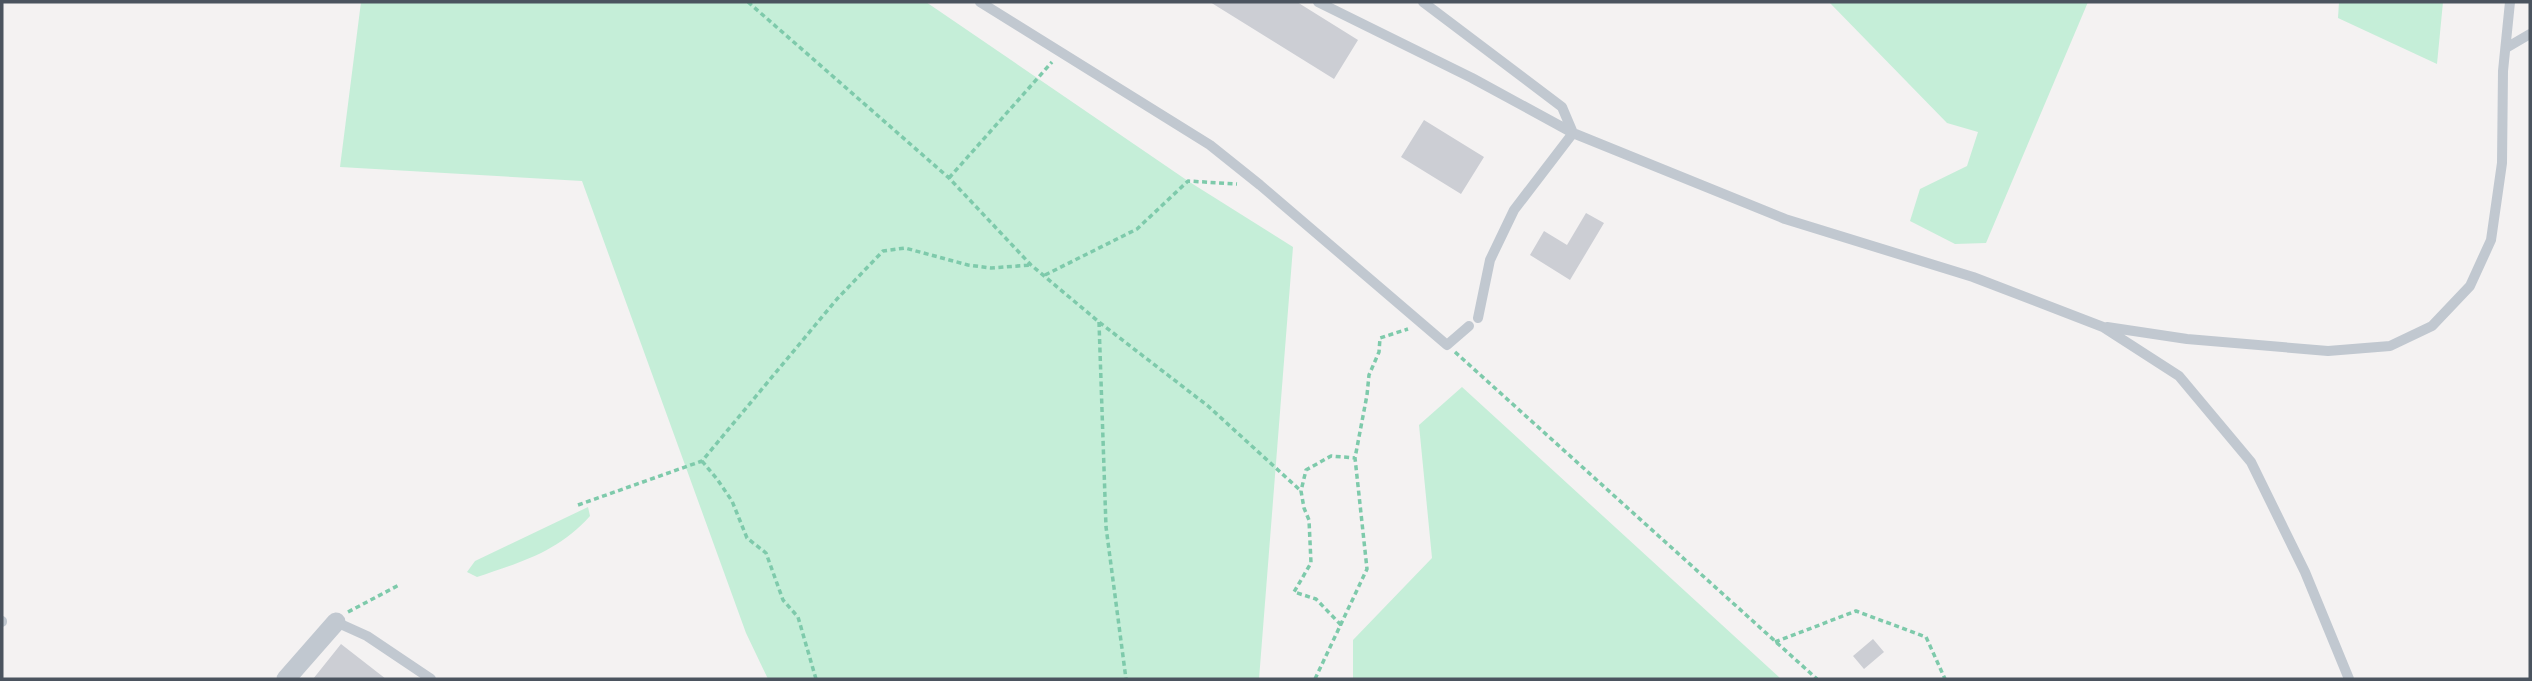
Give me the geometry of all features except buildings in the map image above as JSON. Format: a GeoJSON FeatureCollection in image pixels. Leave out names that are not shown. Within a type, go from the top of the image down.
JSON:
{"type":"FeatureCollection","features":[{"type":"Feature","properties":{"kind":"street"},"geometry":{"type":"LineString","coordinates":[[286,679],[336,622]]}},
{"type":"Feature","properties":{"kind":"lane"},"geometry":{"type":"LineString","coordinates":[[981,2],[1210,145],[1447,345],[1469,327]]}},
{"type":"Feature","properties":{"kind":"lane"},"geometry":{"type":"LineString","coordinates":[[1318,2],[1472,78],[1573,133],[1784,219],[1973,277],[2103,327],[2179,376],[2251,463],[2305,572],[2349,679]]}},
{"type":"Feature","properties":{"kind":"lane"},"geometry":{"type":"LineString","coordinates":[[1423,2],[1562,107],[1573,133]]}},
{"type":"Feature","properties":{"kind":"lane"},"geometry":{"type":"LineString","coordinates":[[2103,327],[2187,339],[2328,351],[2390,346],[2432,326],[2470,286],[2491,240],[2502,163],[2505,47],[2510,2]]}},
{"type":"Feature","properties":{"kind":"lane"},"geometry":{"type":"LineString","coordinates":[[2505,47],[2530,34]]}},
{"type":"Feature","properties":{"kind":"lane"},"geometry":{"type":"LineString","coordinates":[[1478,318],[1490,260],[1514,210],[1573,133]]}},
{"type":"Feature","properties":{"kind":"lane"},"geometry":{"type":"LineString","coordinates":[[336,622],[367,636],[431,679]]}},
{"type":"Feature","properties":{"kind":"path"},"geometry":{"type":"LineString","coordinates":[[748,2],[949,178],[1031,265],[1099,322],[1208,406],[1301,491]]}},
{"type":"Feature","properties":{"kind":"path"},"geometry":{"type":"LineString","coordinates":[[949,178],[1061,52]]}},
{"type":"Feature","properties":{"kind":"path"},"geometry":{"type":"LineString","coordinates":[[1045,275],[1138,229],[1188,181],[1260,185]]}},
{"type":"Feature","properties":{"kind":"path"},"geometry":{"type":"LineString","coordinates":[[578,505],[702,461],[837,299],[883,251],[905,248],[968,265],[991,268],[1031,265]]}},
{"type":"Feature","properties":{"kind":"path"},"geometry":{"type":"LineString","coordinates":[[1099,322],[1106,527],[1126,679]]}},
{"type":"Feature","properties":{"kind":"path"},"geometry":{"type":"LineString","coordinates":[[1315,679],[1367,569],[1355,458],[1369,375],[1379,352],[1380,338],[1410,329],[1434,334]]}},
{"type":"Feature","properties":{"kind":"path"},"geometry":{"type":"LineString","coordinates":[[1447,345],[1817,679]]}},
{"type":"Feature","properties":{"kind":"path"},"geometry":{"type":"LineString","coordinates":[[1342,625],[1316,599],[1294,592],[1311,563],[1309,520],[1301,491],[1306,470],[1331,456],[1355,458]]}},
{"type":"Feature","properties":{"kind":"path"},"geometry":{"type":"LineString","coordinates":[[702,461],[732,501],[747,538],[766,553],[783,600],[798,617],[816,679]]}},
{"type":"Feature","properties":{"kind":"path"},"geometry":{"type":"LineString","coordinates":[[336,622],[356,606],[399,585]]}},
{"type":"Feature","properties":{"kind":"path"},"geometry":{"type":"LineString","coordinates":[[1775,642],[1856,611],[1926,637],[1945,679]]}},
{"type":"Feature","properties":{"kind":"green space"},"geometry":{"type":"Polygon","coordinates":[[[361,2],[926,2],[1188,181],[1293,247],[1259,679],[768,679],[746,633],[582,181],[340,167],[361,2]]]}},
{"type":"Feature","properties":{"kind":"green space"},"geometry":{"type":"Polygon","coordinates":[[[1829,2],[2088,2],[1986,243],[1955,244],[1910,221],[1920,189],[1967,166],[1978,132],[1947,123],[1829,2]]]}},
{"type":"Feature","properties":{"kind":"green space"},"geometry":{"type":"Polygon","coordinates":[[[2339,2],[2443,2],[2437,64],[2338,18],[2339,2]]]}},
{"type":"Feature","properties":{"kind":"green space"},"geometry":{"type":"Polygon","coordinates":[[[1462,387],[1781,679],[1353,679],[1353,640],[1432,558],[1419,425],[1462,387]]]}},
{"type":"Feature","properties":{"kind":"green space"},"geometry":{"type":"Polygon","coordinates":[[[588,507],[590,516],[552,547],[524,561],[477,577],[467,572],[475,561],[588,507]]]}}]}
